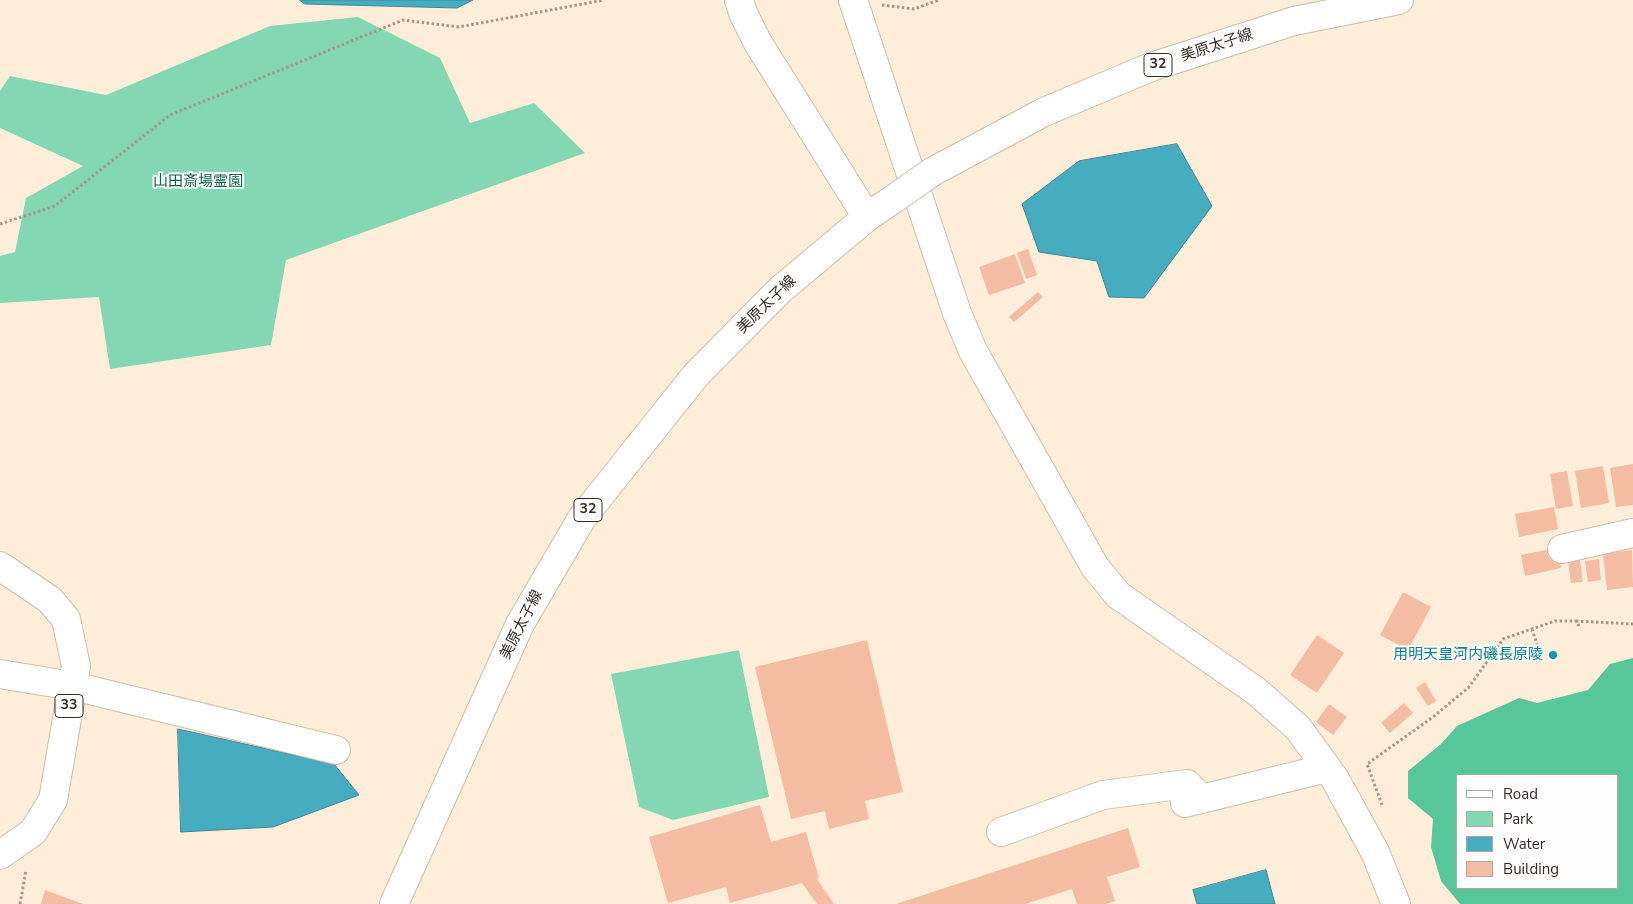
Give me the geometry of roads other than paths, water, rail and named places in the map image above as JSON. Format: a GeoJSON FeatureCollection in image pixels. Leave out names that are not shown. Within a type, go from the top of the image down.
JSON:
{"type":"FeatureCollection","features":[{"type":"Feature","properties":{"kind":"street"},"geometry":{"type":"LineString","coordinates":[[739,0],[743,13],[758,43],[868,217]]}},
{"type":"Feature","properties":{"kind":"street","name":"美原太子線"},"geometry":{"type":"LineString","coordinates":[[394,904],[520,624],[582,518],[695,376],[780,290],[868,217],[932,172],[1044,112],[1151,67],[1294,21],[1399,0]]}},
{"type":"Feature","properties":{"kind":"street"},"geometry":{"type":"LineString","coordinates":[[854,5],[957,313],[994,390],[1094,567],[1118,595],[1256,691],[1298,728],[1335,780],[1375,852],[1396,904]]}},
{"type":"Feature","properties":{"kind":"street"},"geometry":{"type":"LineString","coordinates":[[1562,549],[1633,534]]}},
{"type":"Feature","properties":{"kind":"street","name":"33"},"geometry":{"type":"LineString","coordinates":[[0,566],[50,600],[66,619],[76,666],[53,800],[33,832],[0,855]]}},
{"type":"Feature","properties":{"kind":"street"},"geometry":{"type":"LineString","coordinates":[[0,674],[73,686],[336,750]]}},
{"type":"Feature","properties":{"kind":"street"},"geometry":{"type":"LineString","coordinates":[[1001,832],[1102,795],[1187,784],[1194,801],[1327,768]]}},
{"type":"Feature","properties":{"kind":"water"},"geometry":{"type":"Polygon","coordinates":[[[300,0],[473,0],[457,8],[305,4],[300,0]]]}},
{"type":"Feature","properties":{"kind":"water"},"geometry":{"type":"Polygon","coordinates":[[[1177,144],[1212,206],[1144,298],[1109,297],[1097,261],[1039,252],[1022,204],[1079,161],[1177,144]]]}},
{"type":"Feature","properties":{"kind":"water"},"geometry":{"type":"Polygon","coordinates":[[[178,729],[334,764],[359,795],[273,827],[181,832],[178,729]]]}},
{"type":"Feature","properties":{"kind":"water"},"geometry":{"type":"Polygon","coordinates":[[[1266,870],[1275,904],[1197,904],[1193,890],[1266,870]]]}},
{"type":"Feature","properties":{"kind":"place","name":"用明天皇河内磯長原陵"},"geometry":{"type":"Point","coordinates":[1553,655]}},
{"type":"Feature","properties":{"kind":"park label","name":"山田斎場霊園"},"geometry":{"type":"Point","coordinates":[198,182]}}]}
